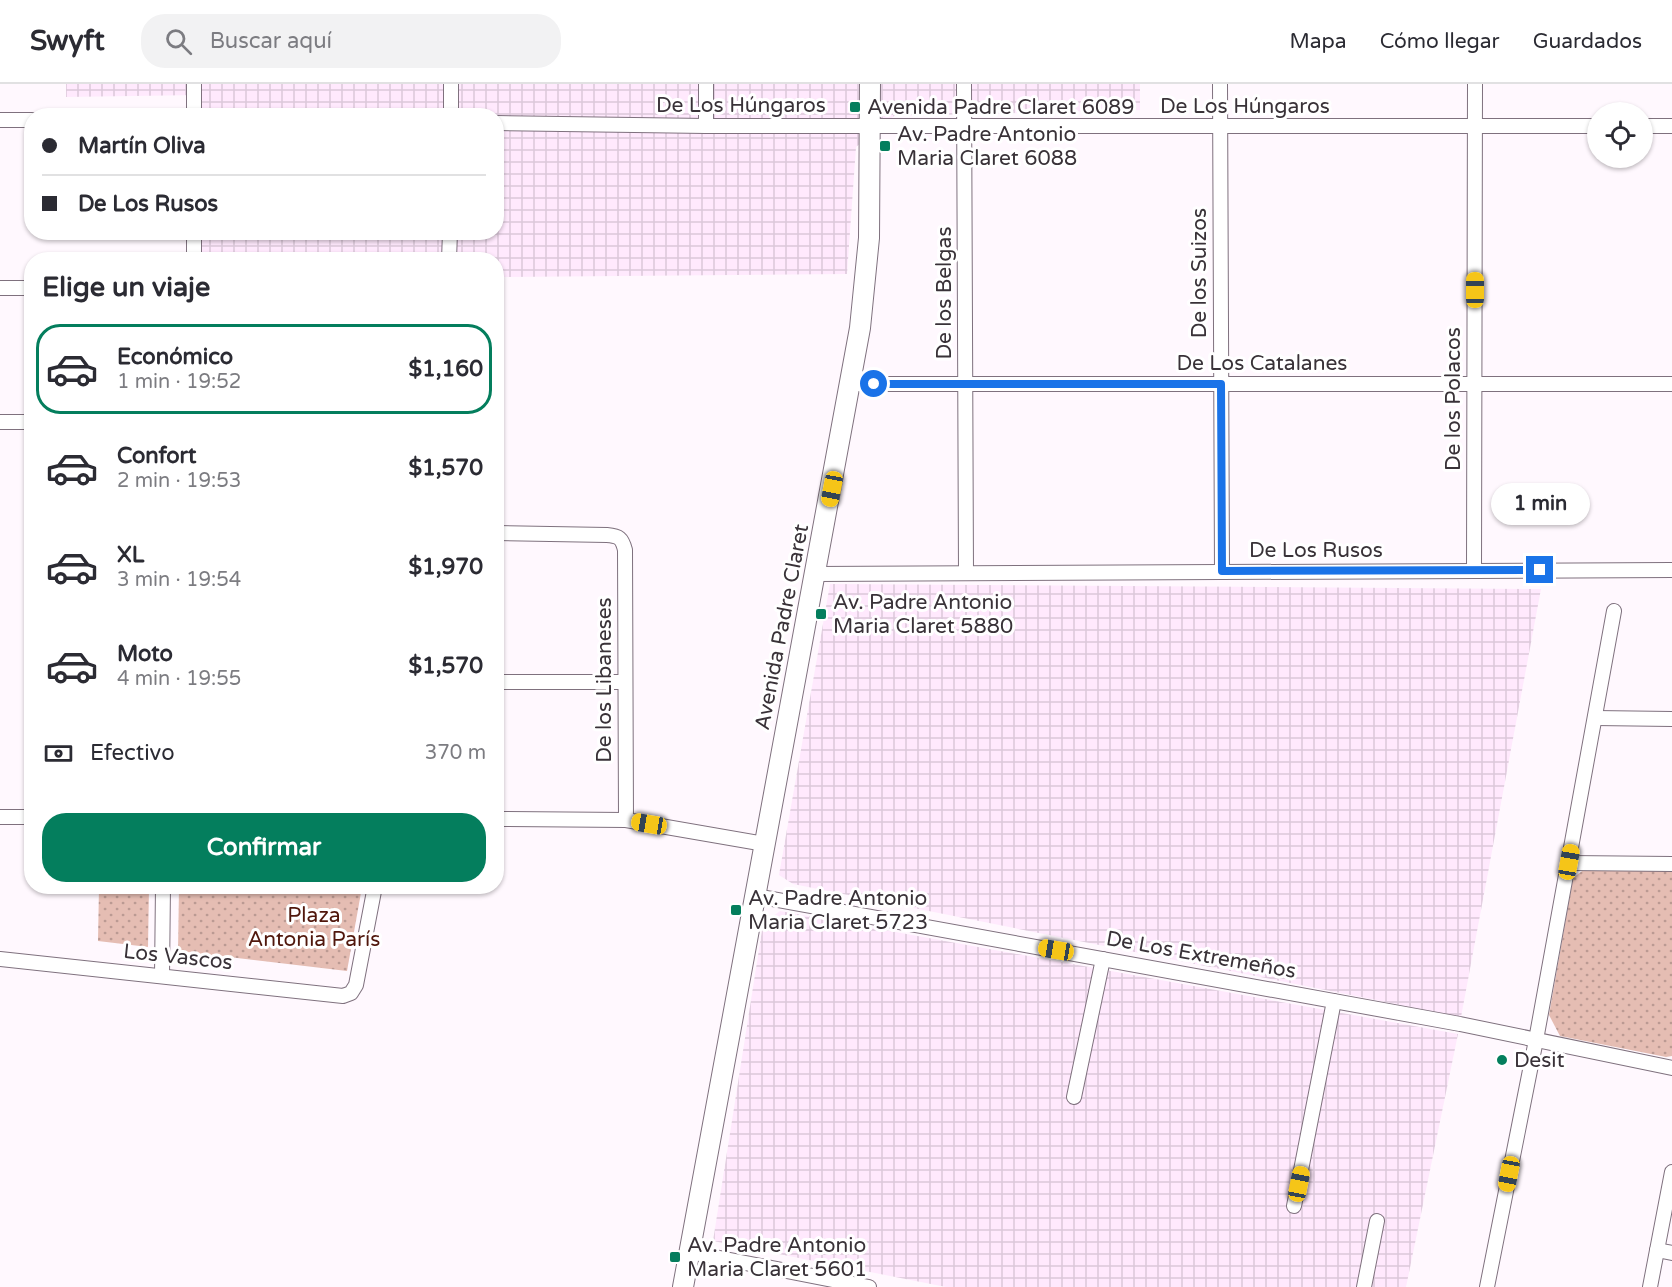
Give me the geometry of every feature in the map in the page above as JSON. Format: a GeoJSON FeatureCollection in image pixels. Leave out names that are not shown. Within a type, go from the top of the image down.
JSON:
{"type":"FeatureCollection","features":[{"type":"Feature","properties":{"kind":"main road","name":"Avenida Padre Claret"},"geometry":{"type":"LineString","coordinates":[[689,1252],[816,574],[865,298],[870,84]]}},
{"type":"Feature","properties":{"kind":"main road"},"geometry":{"type":"LineString","coordinates":[[683,1287],[689,1252]]}},
{"type":"Feature","properties":{"kind":"street"},"geometry":{"type":"LineString","coordinates":[[194,84],[194,108]]}},
{"type":"Feature","properties":{"kind":"street"},"geometry":{"type":"LineString","coordinates":[[451,84],[451,108]]}},
{"type":"Feature","properties":{"kind":"street"},"geometry":{"type":"LineString","coordinates":[[706,84],[706,126]]}},
{"type":"Feature","properties":{"kind":"street","name":"De los Belgas"},"geometry":{"type":"LineString","coordinates":[[964,84],[966,573]]}},
{"type":"Feature","properties":{"kind":"street","name":"De los Suizos"},"geometry":{"type":"LineString","coordinates":[[1220,84],[1222,571]]}},
{"type":"Feature","properties":{"kind":"street","name":"De los Polacos"},"geometry":{"type":"LineString","coordinates":[[1474,570],[1475,84]]}},
{"type":"Feature","properties":{"kind":"street"},"geometry":{"type":"LineString","coordinates":[[0,120],[24,120]]}},
{"type":"Feature","properties":{"kind":"street","name":"De Los Húngaros"},"geometry":{"type":"LineString","coordinates":[[504,123],[964,127],[1587,126]]}},
{"type":"Feature","properties":{"kind":"street"},"geometry":{"type":"LineString","coordinates":[[1653,126],[1672,126]]}},
{"type":"Feature","properties":{"kind":"street"},"geometry":{"type":"LineString","coordinates":[[0,288],[24,288]]}},
{"type":"Feature","properties":{"kind":"street","name":"De Los Catalanes"},"geometry":{"type":"LineString","coordinates":[[851,384],[1672,384]]}},
{"type":"Feature","properties":{"kind":"street"},"geometry":{"type":"LineString","coordinates":[[0,422],[24,422]]}},
{"type":"Feature","properties":{"kind":"street","name":"De los Libaneses"},"geometry":{"type":"LineString","coordinates":[[504,533],[607,535],[617,536],[622,540],[625,550],[626,820]]}},
{"type":"Feature","properties":{"kind":"street","name":"De Los Rusos"},"geometry":{"type":"LineString","coordinates":[[816,574],[1672,570]]}},
{"type":"Feature","properties":{"kind":"street"},"geometry":{"type":"LineString","coordinates":[[1486,1287],[1536,1040],[1614,611]]}},
{"type":"Feature","properties":{"kind":"street"},"geometry":{"type":"LineString","coordinates":[[504,682],[625,682]]}},
{"type":"Feature","properties":{"kind":"street"},"geometry":{"type":"LineString","coordinates":[[1595,718],[1672,719]]}},
{"type":"Feature","properties":{"kind":"street"},"geometry":{"type":"LineString","coordinates":[[0,817],[24,817]]}},
{"type":"Feature","properties":{"kind":"street"},"geometry":{"type":"LineString","coordinates":[[504,819],[626,820],[765,844]]}},
{"type":"Feature","properties":{"kind":"street"},"geometry":{"type":"LineString","coordinates":[[1569,862],[1672,864]]}},
{"type":"Feature","properties":{"kind":"street"},"geometry":{"type":"LineString","coordinates":[[162,976],[163,894]]}},
{"type":"Feature","properties":{"kind":"street","name":"Los Vascos"},"geometry":{"type":"LineString","coordinates":[[0,959],[343,996],[351,993],[356,985],[373,894]]}},
{"type":"Feature","properties":{"kind":"street","name":"De Los Extremeños"},"geometry":{"type":"LineString","coordinates":[[756,896],[1460,1024],[1672,1068]]}},
{"type":"Feature","properties":{"kind":"street"},"geometry":{"type":"LineString","coordinates":[[1074,1097],[1102,959]]}},
{"type":"Feature","properties":{"kind":"street"},"geometry":{"type":"LineString","coordinates":[[1294,1206],[1334,1001]]}},
{"type":"Feature","properties":{"kind":"street"},"geometry":{"type":"LineString","coordinates":[[1650,1287],[1672,1172]]}},
{"type":"Feature","properties":{"kind":"street"},"geometry":{"type":"LineString","coordinates":[[1364,1287],[1377,1221]]}},
{"type":"Feature","properties":{"kind":"street"},"geometry":{"type":"LineString","coordinates":[[1657,1250],[1672,1253]]}},
{"type":"Feature","properties":{"kind":"street"},"geometry":{"type":"LineString","coordinates":[[689,1252],[869,1287]]}},
{"type":"Feature","properties":{"kind":"shaded area"},"geometry":{"type":"Polygon","coordinates":[[[66,84],[1140,84],[1140,110],[894,116],[856,147],[847,274],[504,277],[504,252],[202,252],[202,240],[504,240],[504,108],[201,108],[200,95],[66,97],[66,84]]]}},
{"type":"Feature","properties":{"kind":"shaded area"},"geometry":{"type":"Polygon","coordinates":[[[830,584],[1541,589],[1461,1017],[793,884],[779,875],[830,584]]]}},
{"type":"Feature","properties":{"kind":"shaded area"},"geometry":{"type":"Polygon","coordinates":[[[780,911],[1458,1034],[1406,1287],[946,1287],[713,1241],[763,924],[780,911]]]}},
{"type":"Feature","properties":{"kind":"green space"},"geometry":{"type":"Polygon","coordinates":[[[1586,868],[1672,869],[1672,1056],[1666,1057],[1560,1036],[1549,1015],[1573,878],[1586,868]]]}},
{"type":"Feature","properties":{"kind":"green space"},"geometry":{"type":"Polygon","coordinates":[[[99,894],[149,894],[148,947],[98,941],[99,894]]]}},
{"type":"Feature","properties":{"kind":"green space","name":"Plaza Antonia París"},"geometry":{"type":"Polygon","coordinates":[[[179,894],[361,894],[347,971],[178,951],[179,894]]]}},
{"type":"Feature","properties":{"kind":"place","name":"Avenida Padre Claret 6089"},"geometry":{"type":"Point","coordinates":[855,107]}},
{"type":"Feature","properties":{"kind":"place","name":"Av. Padre Antonio Maria Claret 6088"},"geometry":{"type":"Point","coordinates":[885,146]}},
{"type":"Feature","properties":{"kind":"place","name":"Av. Padre Antonio Maria Claret 5880"},"geometry":{"type":"Point","coordinates":[821,614]}},
{"type":"Feature","properties":{"kind":"place","name":"Av. Padre Antonio Maria Claret 5723"},"geometry":{"type":"Point","coordinates":[736,910]}},
{"type":"Feature","properties":{"kind":"place","name":"Desit"},"geometry":{"type":"Point","coordinates":[1502,1060]}},
{"type":"Feature","properties":{"kind":"place","name":"Av. Padre Antonio Maria Claret 5601"},"geometry":{"type":"Point","coordinates":[675,1257]}},
{"type":"Feature","properties":{"kind":"route"},"geometry":{"type":"LineString","coordinates":[[874,384],[1221,384],[1222,571],[1540,570]]}}]}
